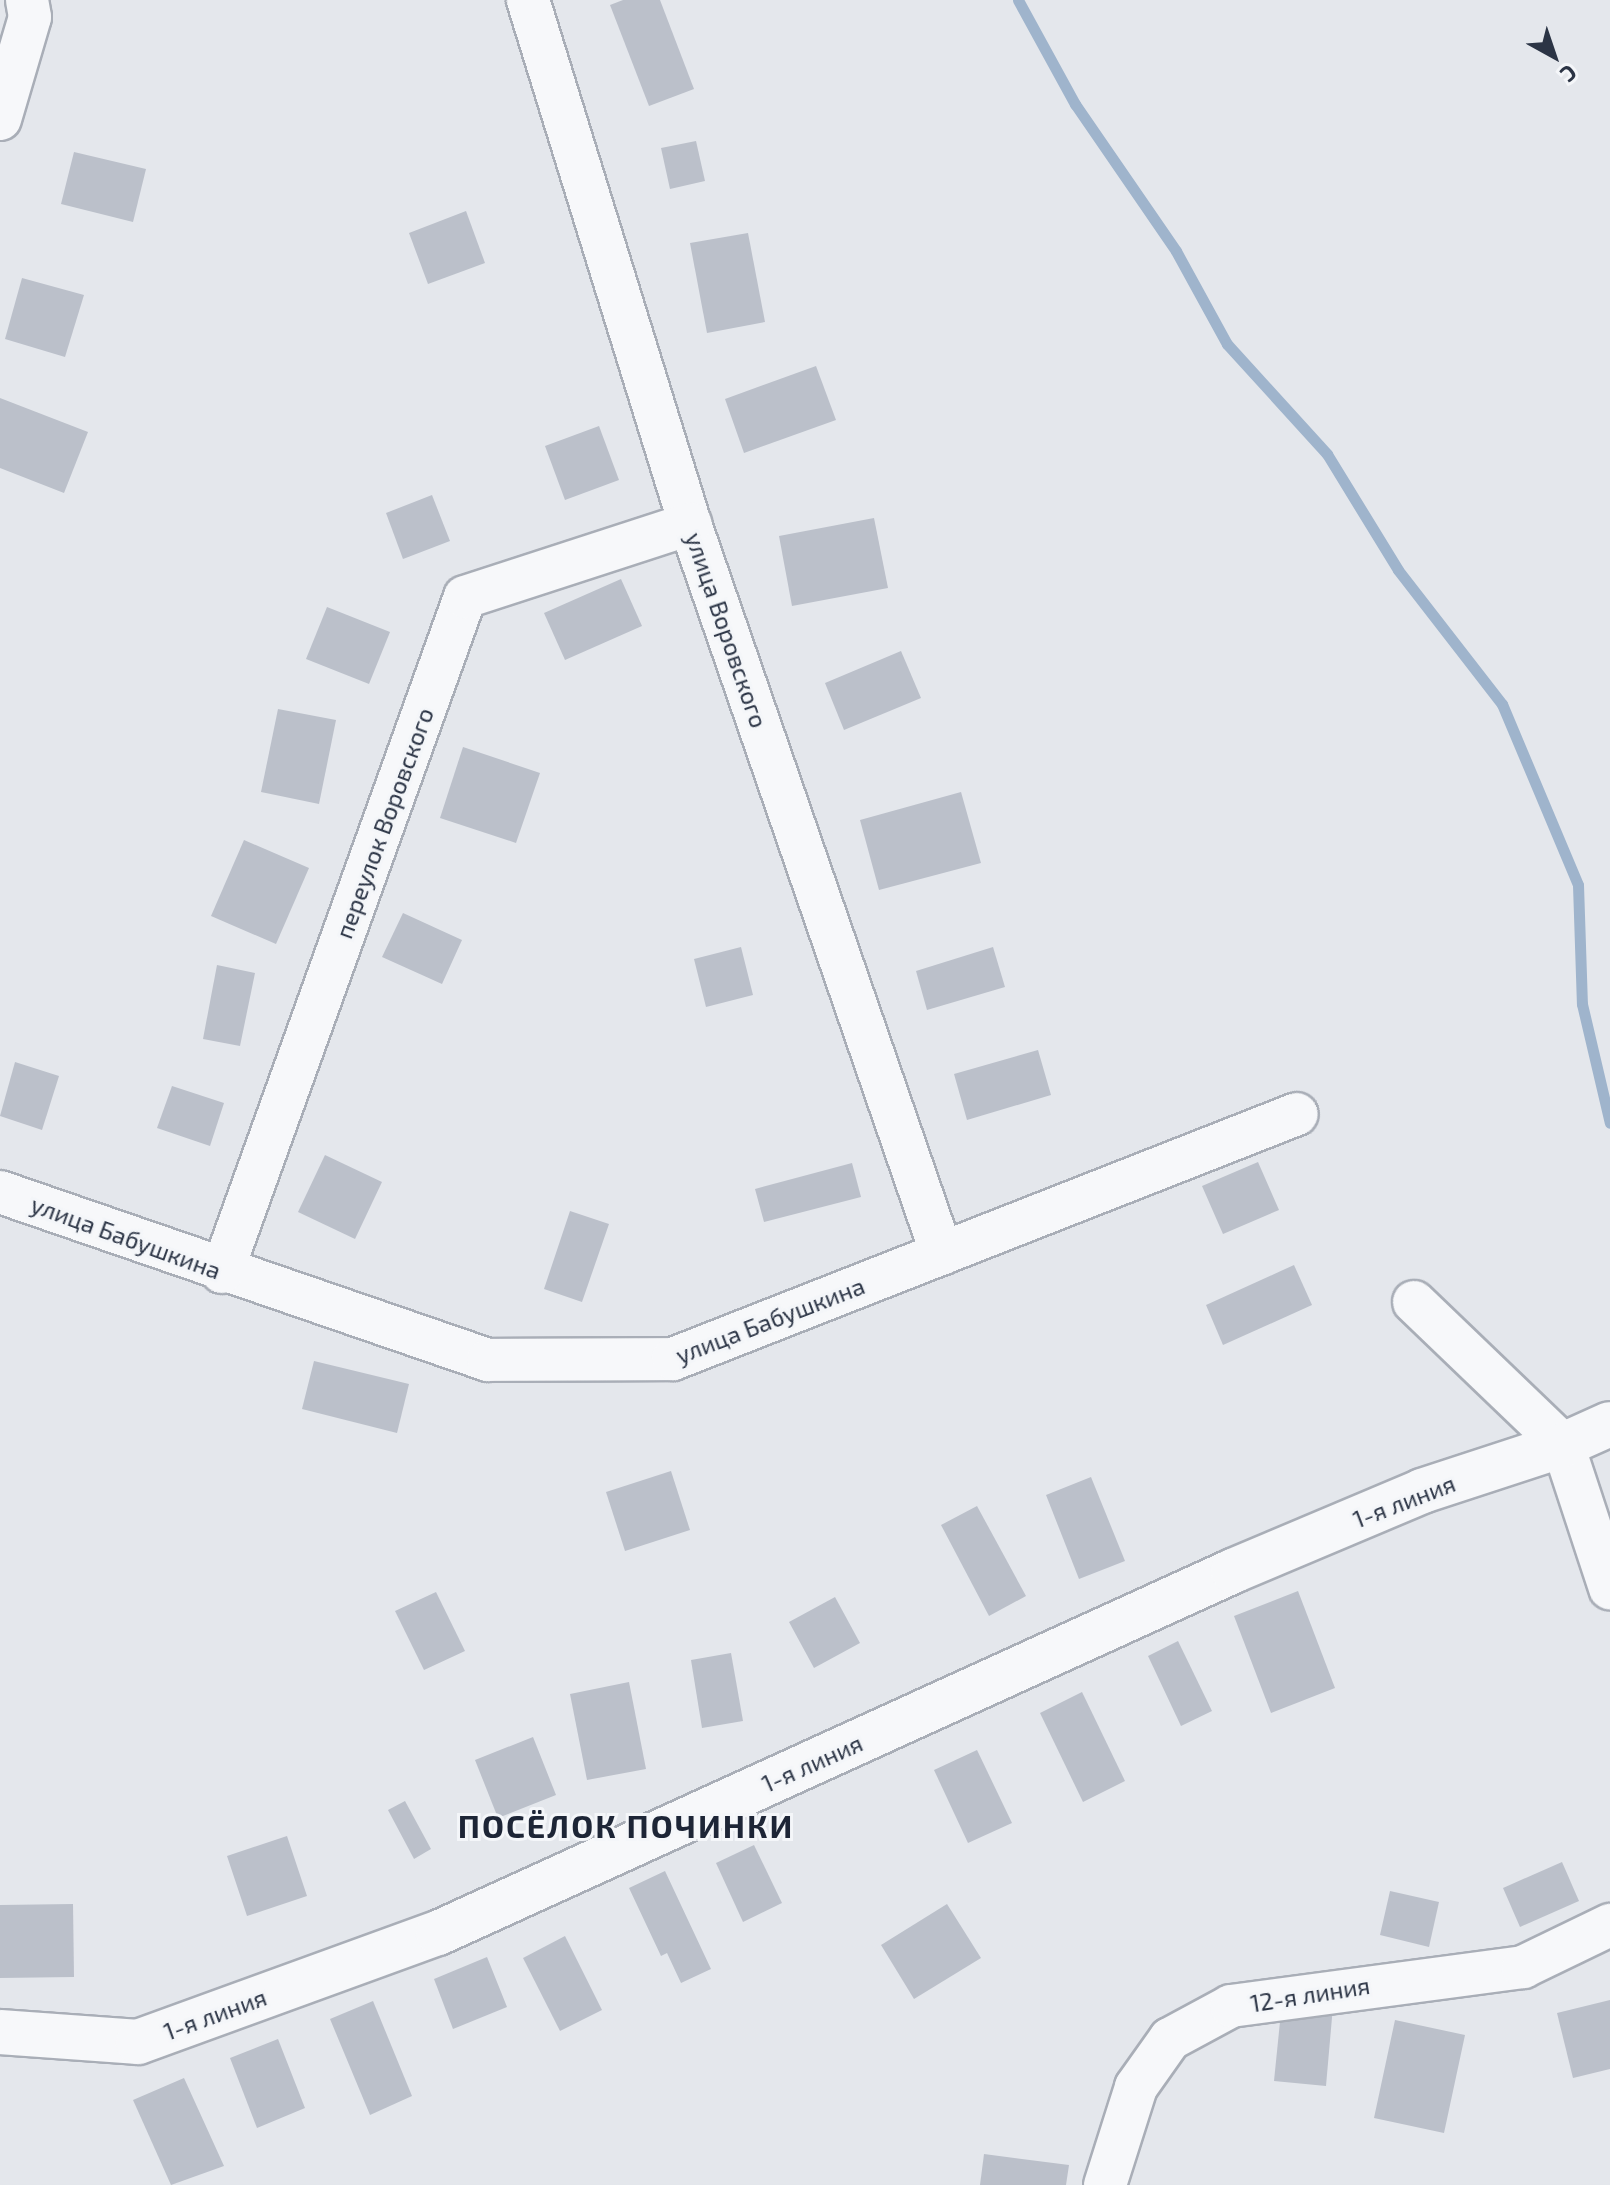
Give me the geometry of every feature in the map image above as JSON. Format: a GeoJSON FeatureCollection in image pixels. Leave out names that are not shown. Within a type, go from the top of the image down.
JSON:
{"type":"FeatureCollection","features":[{"type":"Feature","properties":{"kind":"street"},"geometry":{"type":"LineString","coordinates":[[0,119],[30,17],[27,0]]}},
{"type":"Feature","properties":{"kind":"street","name":"улица Воровского"},"geometry":{"type":"LineString","coordinates":[[528,0],[690,524],[942,1254]]}},
{"type":"Feature","properties":{"kind":"street","name":"переулок Воровского"},"geometry":{"type":"LineString","coordinates":[[222,1272],[465,597],[690,524]]}},
{"type":"Feature","properties":{"kind":"street","name":"улица Бабушкина"},"geometry":{"type":"LineString","coordinates":[[0,1192],[222,1272],[488,1360],[673,1359],[1297,1114]]}},
{"type":"Feature","properties":{"kind":"street"},"geometry":{"type":"LineString","coordinates":[[1414,1302],[1563,1445],[1610,1588]]}},
{"type":"Feature","properties":{"kind":"street","name":"1-я линия"},"geometry":{"type":"LineString","coordinates":[[0,2032],[138,2042],[438,1933],[1233,1571],[1422,1491],[1563,1445],[1610,1424]]}},
{"type":"Feature","properties":{"kind":"street","name":"12-я линия"},"geometry":{"type":"LineString","coordinates":[[1105,2185],[1136,2087],[1170,2039],[1231,2006],[1523,1967],[1610,1925]]}},
{"type":"Feature","properties":{"kind":"building"},"geometry":{"type":"Polygon","coordinates":[[[623,0],[660,0],[694,89],[649,106],[610,5],[623,0]]]}},
{"type":"Feature","properties":{"kind":"building"},"geometry":{"type":"Polygon","coordinates":[[[696,141],[705,181],[670,189],[661,148],[696,141]]]}},
{"type":"Feature","properties":{"kind":"building"},"geometry":{"type":"Polygon","coordinates":[[[74,152],[146,169],[133,222],[61,204],[74,152]]]}},
{"type":"Feature","properties":{"kind":"building"},"geometry":{"type":"Polygon","coordinates":[[[466,211],[485,263],[428,284],[409,233],[466,211]]]}},
{"type":"Feature","properties":{"kind":"building"},"geometry":{"type":"Polygon","coordinates":[[[748,233],[765,322],[707,333],[690,243],[748,233]]]}},
{"type":"Feature","properties":{"kind":"building"},"geometry":{"type":"Polygon","coordinates":[[[22,278],[84,295],[65,357],[5,339],[22,278]]]}},
{"type":"Feature","properties":{"kind":"building"},"geometry":{"type":"Polygon","coordinates":[[[816,366],[836,420],[744,453],[725,399],[816,366]]]}},
{"type":"Feature","properties":{"kind":"building"},"geometry":{"type":"Polygon","coordinates":[[[0,398],[88,432],[64,493],[0,468],[0,398]]]}},
{"type":"Feature","properties":{"kind":"building"},"geometry":{"type":"Polygon","coordinates":[[[599,426],[619,480],[565,500],[545,446],[599,426]]]}},
{"type":"Feature","properties":{"kind":"building"},"geometry":{"type":"Polygon","coordinates":[[[432,495],[450,541],[403,559],[386,513],[432,495]]]}},
{"type":"Feature","properties":{"kind":"building"},"geometry":{"type":"Polygon","coordinates":[[[874,518],[888,588],[792,606],[779,536],[874,518]]]}},
{"type":"Feature","properties":{"kind":"building"},"geometry":{"type":"Polygon","coordinates":[[[621,579],[642,626],[565,660],[544,613],[621,579]]]}},
{"type":"Feature","properties":{"kind":"building"},"geometry":{"type":"Polygon","coordinates":[[[327,607],[390,632],[369,684],[306,659],[327,607]]]}},
{"type":"Feature","properties":{"kind":"building"},"geometry":{"type":"Polygon","coordinates":[[[901,651],[921,698],[844,730],[825,683],[901,651]]]}},
{"type":"Feature","properties":{"kind":"building"},"geometry":{"type":"Polygon","coordinates":[[[278,709],[336,720],[319,804],[261,792],[278,709]]]}},
{"type":"Feature","properties":{"kind":"building"},"geometry":{"type":"Polygon","coordinates":[[[463,747],[540,773],[516,843],[440,818],[463,747]]]}},
{"type":"Feature","properties":{"kind":"building"},"geometry":{"type":"Polygon","coordinates":[[[961,792],[981,863],[879,890],[860,820],[961,792]]]}},
{"type":"Feature","properties":{"kind":"building"},"geometry":{"type":"Polygon","coordinates":[[[244,840],[309,868],[276,944],[211,916],[244,840]]]}},
{"type":"Feature","properties":{"kind":"building"},"geometry":{"type":"Polygon","coordinates":[[[403,913],[462,940],[442,984],[382,957],[403,913]]]}},
{"type":"Feature","properties":{"kind":"building"},"geometry":{"type":"Polygon","coordinates":[[[741,947],[753,995],[706,1007],[694,959],[741,947]]]}},
{"type":"Feature","properties":{"kind":"building"},"geometry":{"type":"Polygon","coordinates":[[[993,947],[1005,987],[927,1010],[916,971],[993,947]]]}},
{"type":"Feature","properties":{"kind":"building"},"geometry":{"type":"Polygon","coordinates":[[[217,965],[255,973],[240,1046],[203,1039],[217,965]]]}},
{"type":"Feature","properties":{"kind":"building"},"geometry":{"type":"Polygon","coordinates":[[[1038,1050],[1051,1095],[967,1120],[954,1074],[1038,1050]]]}},
{"type":"Feature","properties":{"kind":"building"},"geometry":{"type":"Polygon","coordinates":[[[15,1062],[59,1076],[42,1130],[0,1116],[15,1062]]]}},
{"type":"Feature","properties":{"kind":"building"},"geometry":{"type":"Polygon","coordinates":[[[172,1086],[224,1103],[210,1146],[157,1128],[172,1086]]]}},
{"type":"Feature","properties":{"kind":"building"},"geometry":{"type":"Polygon","coordinates":[[[325,1155],[382,1182],[355,1239],[298,1212],[325,1155]]]}},
{"type":"Feature","properties":{"kind":"building"},"geometry":{"type":"Polygon","coordinates":[[[1258,1162],[1279,1210],[1223,1234],[1202,1186],[1258,1162]]]}},
{"type":"Feature","properties":{"kind":"building"},"geometry":{"type":"Polygon","coordinates":[[[852,1163],[861,1197],[764,1222],[755,1189],[852,1163]]]}},
{"type":"Feature","properties":{"kind":"building"},"geometry":{"type":"Polygon","coordinates":[[[570,1211],[609,1224],[582,1302],[544,1289],[570,1211]]]}},
{"type":"Feature","properties":{"kind":"building"},"geometry":{"type":"Polygon","coordinates":[[[1294,1265],[1312,1305],[1223,1345],[1206,1305],[1294,1265]]]}},
{"type":"Feature","properties":{"kind":"building"},"geometry":{"type":"Polygon","coordinates":[[[314,1361],[409,1384],[397,1433],[302,1409],[314,1361]]]}},
{"type":"Feature","properties":{"kind":"building"},"geometry":{"type":"Polygon","coordinates":[[[671,1471],[690,1530],[625,1551],[606,1492],[671,1471]]]}},
{"type":"Feature","properties":{"kind":"building"},"geometry":{"type":"Polygon","coordinates":[[[1091,1477],[1125,1561],[1079,1579],[1046,1495],[1091,1477]]]}},
{"type":"Feature","properties":{"kind":"building"},"geometry":{"type":"Polygon","coordinates":[[[977,1506],[1026,1596],[989,1616],[941,1525],[977,1506]]]}},
{"type":"Feature","properties":{"kind":"building"},"geometry":{"type":"Polygon","coordinates":[[[1298,1591],[1335,1688],[1271,1713],[1234,1616],[1298,1591]]]}},
{"type":"Feature","properties":{"kind":"building"},"geometry":{"type":"Polygon","coordinates":[[[436,1592],[465,1651],[424,1670],[395,1611],[436,1592]]]}},
{"type":"Feature","properties":{"kind":"building"},"geometry":{"type":"Polygon","coordinates":[[[835,1597],[860,1643],[814,1668],[789,1622],[835,1597]]]}},
{"type":"Feature","properties":{"kind":"building"},"geometry":{"type":"Polygon","coordinates":[[[1178,1641],[1212,1711],[1181,1726],[1148,1656],[1178,1641]]]}},
{"type":"Feature","properties":{"kind":"building"},"geometry":{"type":"Polygon","coordinates":[[[731,1653],[743,1721],[702,1728],[691,1660],[731,1653]]]}},
{"type":"Feature","properties":{"kind":"building"},"geometry":{"type":"Polygon","coordinates":[[[629,1682],[646,1769],[587,1780],[570,1694],[629,1682]]]}},
{"type":"Feature","properties":{"kind":"building"},"geometry":{"type":"Polygon","coordinates":[[[1082,1692],[1125,1781],[1083,1802],[1040,1713],[1082,1692]]]}},
{"type":"Feature","properties":{"kind":"building"},"geometry":{"type":"Polygon","coordinates":[[[533,1737],[556,1795],[498,1818],[475,1760],[533,1737]]]}},
{"type":"Feature","properties":{"kind":"building"},"geometry":{"type":"Polygon","coordinates":[[[977,1750],[1012,1823],[968,1843],[934,1770],[977,1750]]]}},
{"type":"Feature","properties":{"kind":"building"},"geometry":{"type":"Polygon","coordinates":[[[405,1801],[431,1849],[414,1859],[388,1810],[405,1801]]]}},
{"type":"Feature","properties":{"kind":"building"},"geometry":{"type":"Polygon","coordinates":[[[287,1836],[307,1896],[247,1916],[227,1856],[287,1836]]]}},
{"type":"Feature","properties":{"kind":"building"},"geometry":{"type":"Polygon","coordinates":[[[754,1845],[782,1903],[743,1922],[716,1863],[754,1845]]]}},
{"type":"Feature","properties":{"kind":"building"},"geometry":{"type":"Polygon","coordinates":[[[1562,1862],[1579,1901],[1520,1927],[1503,1888],[1562,1862]]]}},
{"type":"Feature","properties":{"kind":"building"},"geometry":{"type":"Polygon","coordinates":[[[665,1871],[711,1969],[681,1983],[667,1953],[661,1956],[629,1888],[665,1871]]]}},
{"type":"Feature","properties":{"kind":"building"},"geometry":{"type":"Polygon","coordinates":[[[1390,1891],[1439,1902],[1429,1947],[1380,1935],[1390,1891]]]}},
{"type":"Feature","properties":{"kind":"building"},"geometry":{"type":"Polygon","coordinates":[[[73,1904],[74,1977],[0,1978],[0,1905],[73,1904]]]}},
{"type":"Feature","properties":{"kind":"building"},"geometry":{"type":"Polygon","coordinates":[[[947,1904],[981,1958],[914,1999],[881,1945],[947,1904]]]}},
{"type":"Feature","properties":{"kind":"building"},"geometry":{"type":"Polygon","coordinates":[[[565,1936],[602,2010],[560,2031],[523,1958],[565,1936]]]}},
{"type":"Feature","properties":{"kind":"building"},"geometry":{"type":"Polygon","coordinates":[[[487,1957],[507,2007],[453,2029],[434,1979],[487,1957]]]}},
{"type":"Feature","properties":{"kind":"building"},"geometry":{"type":"Polygon","coordinates":[[[1610,2000],[1610,2069],[1573,2078],[1557,2013],[1610,2000]]]}},
{"type":"Feature","properties":{"kind":"building"},"geometry":{"type":"Polygon","coordinates":[[[373,2001],[412,2096],[370,2115],[330,2019],[373,2001]]]}},
{"type":"Feature","properties":{"kind":"building"},"geometry":{"type":"Polygon","coordinates":[[[1282,2002],[1333,2006],[1326,2086],[1274,2081],[1282,2002]]]}},
{"type":"Feature","properties":{"kind":"building"},"geometry":{"type":"Polygon","coordinates":[[[1395,2020],[1465,2035],[1444,2133],[1374,2118],[1395,2020]]]}},
{"type":"Feature","properties":{"kind":"building"},"geometry":{"type":"Polygon","coordinates":[[[278,2039],[305,2108],[257,2128],[230,2058],[278,2039]]]}},
{"type":"Feature","properties":{"kind":"building"},"geometry":{"type":"Polygon","coordinates":[[[184,2078],[224,2166],[171,2185],[133,2100],[184,2078]]]}},
{"type":"Feature","properties":{"kind":"building"},"geometry":{"type":"Polygon","coordinates":[[[984,2154],[1069,2165],[1066,2185],[980,2185],[984,2154]]]}},
{"type":"Feature","properties":{"kind":"waterway"},"geometry":{"type":"LineString","coordinates":[[1018,0],[1075,104],[1176,251],[1227,344],[1327,454],[1398,570],[1502,704],[1578,885],[1582,1004],[1610,1123]]}},
{"type":"Feature","properties":{"kind":"district","name":"ПОСЁЛОК ПОЧИНКИ"},"geometry":{"type":"Point","coordinates":[626,1825]}}]}
